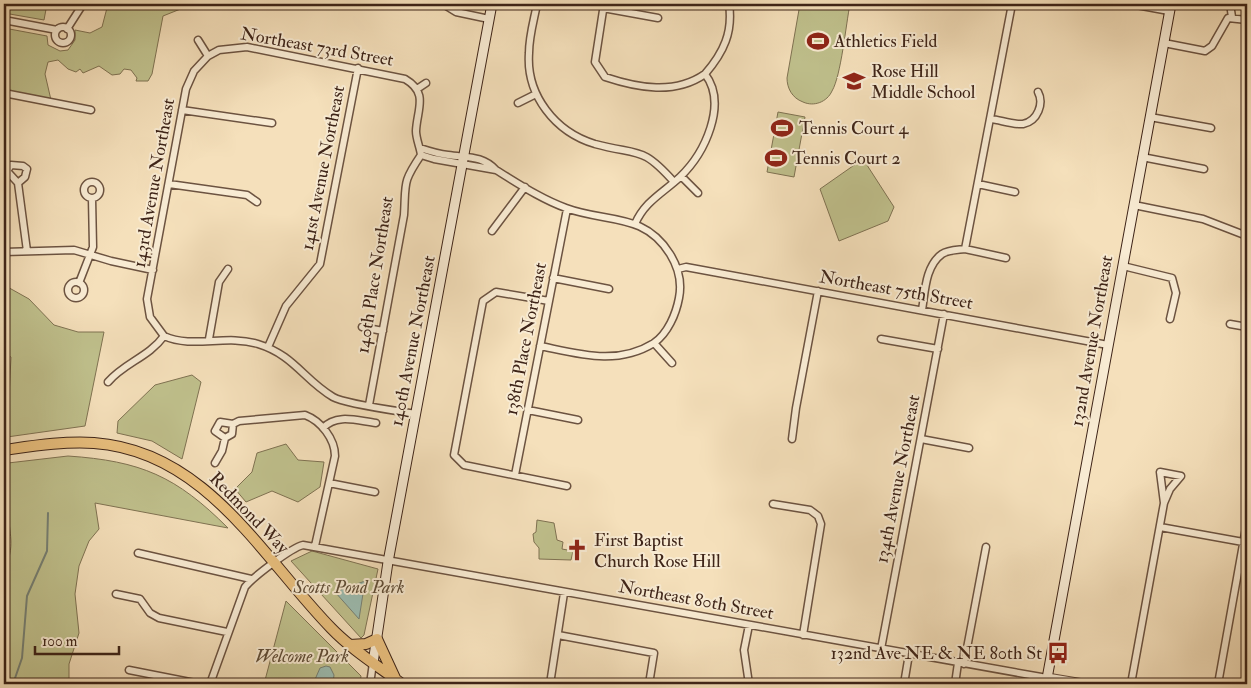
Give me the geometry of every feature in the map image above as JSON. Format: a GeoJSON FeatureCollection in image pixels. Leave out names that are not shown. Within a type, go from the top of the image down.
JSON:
{"type":"FeatureCollection","features":[{"type":"Feature","properties":{"kind":"main road","name":"140th Avenue Northeast"},"geometry":{"type":"LineString","coordinates":[[373,663],[388,562],[492,4]]}},
{"type":"Feature","properties":{"kind":"main road","name":"132nd Avenue Northeast"},"geometry":{"type":"LineString","coordinates":[[1046,681],[1170,8]]}},
{"type":"Feature","properties":{"kind":"main road","name":"Redmond Way"},"geometry":{"type":"LineString","coordinates":[[4,450],[94,443],[118,447],[158,460],[202,487],[227,509],[330,626],[350,645],[399,681]]}},
{"type":"Feature","properties":{"kind":"main road"},"geometry":{"type":"LineString","coordinates":[[350,645],[366,644],[377,639],[399,681]]}},
{"type":"Feature","properties":{"kind":"main road","name":"Northeast 80th Street"},"geometry":{"type":"LineString","coordinates":[[1046,681],[1083,684]]}},
{"type":"Feature","properties":{"kind":"street"},"geometry":{"type":"LineString","coordinates":[[67,29],[83,4]]}},
{"type":"Feature","properties":{"kind":"street"},"geometry":{"type":"LineString","coordinates":[[443,4],[456,12],[489,19]]}},
{"type":"Feature","properties":{"kind":"street"},"geometry":{"type":"LineString","coordinates":[[537,4],[528,53],[529,67],[536,94],[548,113],[570,133],[597,144],[645,154],[655,161],[674,182]]}},
{"type":"Feature","properties":{"kind":"street"},"geometry":{"type":"LineString","coordinates":[[658,18],[604,6],[595,62],[606,78],[653,88],[671,88],[705,74],[725,46],[730,27],[729,4]]}},
{"type":"Feature","properties":{"kind":"street"},"geometry":{"type":"LineString","coordinates":[[965,250],[1012,4]]}},
{"type":"Feature","properties":{"kind":"street"},"geometry":{"type":"LineString","coordinates":[[1131,4],[1170,8]]}},
{"type":"Feature","properties":{"kind":"street"},"geometry":{"type":"LineString","coordinates":[[1230,4],[1232,17]]}},
{"type":"Feature","properties":{"kind":"street"},"geometry":{"type":"LineString","coordinates":[[1164,43],[1205,51],[1212,46],[1224,21],[1232,17],[1247,20]]}},
{"type":"Feature","properties":{"kind":"street"},"geometry":{"type":"LineString","coordinates":[[4,20],[56,30],[62,27],[67,29],[71,35],[64,43],[56,39],[56,30]]}},
{"type":"Feature","properties":{"kind":"street"},"geometry":{"type":"LineString","coordinates":[[198,40],[208,56]]}},
{"type":"Feature","properties":{"kind":"street","name":"Northeast 73rd Street"},"geometry":{"type":"LineString","coordinates":[[208,56],[219,50],[247,47],[397,76],[413,84],[417,89]]}},
{"type":"Feature","properties":{"kind":"street","name":"143rd Avenue Northeast"},"geometry":{"type":"LineString","coordinates":[[164,336],[155,327],[147,309],[153,270],[182,110],[190,79],[200,63],[208,56]]}},
{"type":"Feature","properties":{"kind":"street","name":"141st Avenue Northeast"},"geometry":{"type":"LineString","coordinates":[[268,348],[286,306],[320,264],[358,68]]}},
{"type":"Feature","properties":{"kind":"street"},"geometry":{"type":"LineString","coordinates":[[635,224],[643,209],[681,176],[706,139],[712,122],[715,97],[710,81],[705,74]]}},
{"type":"Feature","properties":{"kind":"street"},"geometry":{"type":"LineString","coordinates":[[426,83],[417,89],[421,106],[416,131],[421,151],[450,155],[463,160],[482,159],[490,163],[496,170],[567,209],[635,224],[654,234],[663,242],[678,268],[680,294],[677,306],[665,331],[654,343],[622,357],[609,358],[540,346]]}},
{"type":"Feature","properties":{"kind":"street"},"geometry":{"type":"LineString","coordinates":[[991,119],[1024,124],[1031,120],[1040,108],[1042,98],[1038,92]]}},
{"type":"Feature","properties":{"kind":"street"},"geometry":{"type":"LineString","coordinates":[[4,93],[90,110]]}},
{"type":"Feature","properties":{"kind":"street"},"geometry":{"type":"LineString","coordinates":[[518,103],[536,94]]}},
{"type":"Feature","properties":{"kind":"street"},"geometry":{"type":"LineString","coordinates":[[182,110],[272,123]]}},
{"type":"Feature","properties":{"kind":"street"},"geometry":{"type":"LineString","coordinates":[[1150,117],[1211,128]]}},
{"type":"Feature","properties":{"kind":"street","name":"140th Place Northeast"},"geometry":{"type":"LineString","coordinates":[[369,405],[404,215],[404,185],[421,151]]}},
{"type":"Feature","properties":{"kind":"street"},"geometry":{"type":"LineString","coordinates":[[1142,157],[1204,169]]}},
{"type":"Feature","properties":{"kind":"street"},"geometry":{"type":"LineString","coordinates":[[681,176],[698,194]]}},
{"type":"Feature","properties":{"kind":"street"},"geometry":{"type":"LineString","coordinates":[[18,183],[27,251]]}},
{"type":"Feature","properties":{"kind":"street"},"geometry":{"type":"LineString","coordinates":[[169,184],[247,195],[257,202]]}},
{"type":"Feature","properties":{"kind":"street"},"geometry":{"type":"LineString","coordinates":[[978,184],[1015,192]]}},
{"type":"Feature","properties":{"kind":"street"},"geometry":{"type":"LineString","coordinates":[[492,231],[525,187]]}},
{"type":"Feature","properties":{"kind":"street"},"geometry":{"type":"LineString","coordinates":[[79,284],[91,255],[95,237],[92,198]]}},
{"type":"Feature","properties":{"kind":"street"},"geometry":{"type":"LineString","coordinates":[[1134,205],[1203,219],[1247,236]]}},
{"type":"Feature","properties":{"kind":"street","name":"138th Place Northeast"},"geometry":{"type":"LineString","coordinates":[[515,476],[567,209]]}},
{"type":"Feature","properties":{"kind":"street"},"geometry":{"type":"LineString","coordinates":[[4,252],[74,250],[153,270]]}},
{"type":"Feature","properties":{"kind":"street"},"geometry":{"type":"LineString","coordinates":[[922,310],[927,280],[932,266],[942,254],[965,250],[1006,258]]}},
{"type":"Feature","properties":{"kind":"street"},"geometry":{"type":"LineString","coordinates":[[1123,266],[1169,276],[1174,282],[1176,293],[1170,319]]}},
{"type":"Feature","properties":{"kind":"street","name":"Northeast 75th Street"},"geometry":{"type":"LineString","coordinates":[[678,268],[686,267],[1108,345]]}},
{"type":"Feature","properties":{"kind":"street"},"geometry":{"type":"LineString","coordinates":[[210,339],[219,282],[228,269]]}},
{"type":"Feature","properties":{"kind":"street"},"geometry":{"type":"LineString","coordinates":[[553,278],[609,289]]}},
{"type":"Feature","properties":{"kind":"street"},"geometry":{"type":"LineString","coordinates":[[792,439],[818,291]]}},
{"type":"Feature","properties":{"kind":"street"},"geometry":{"type":"LineString","coordinates":[[549,301],[496,292],[486,296],[480,305],[453,448],[456,460],[464,465],[567,486]]}},
{"type":"Feature","properties":{"kind":"street","name":"134th Avenue Northeast"},"geometry":{"type":"LineString","coordinates":[[881,649],[944,314]]}},
{"type":"Feature","properties":{"kind":"street"},"geometry":{"type":"LineString","coordinates":[[1230,324],[1247,327]]}},
{"type":"Feature","properties":{"kind":"street"},"geometry":{"type":"LineString","coordinates":[[362,327],[383,331]]}},
{"type":"Feature","properties":{"kind":"street"},"geometry":{"type":"LineString","coordinates":[[108,382],[118,371],[153,350],[164,336],[185,342],[210,339],[244,340],[268,348],[293,362],[334,398],[416,414]]}},
{"type":"Feature","properties":{"kind":"street"},"geometry":{"type":"LineString","coordinates":[[881,339],[938,349]]}},
{"type":"Feature","properties":{"kind":"street"},"geometry":{"type":"LineString","coordinates":[[654,343],[672,363]]}},
{"type":"Feature","properties":{"kind":"street"},"geometry":{"type":"LineString","coordinates":[[528,410],[578,420]]}},
{"type":"Feature","properties":{"kind":"street"},"geometry":{"type":"LineString","coordinates":[[225,438],[215,431],[218,424],[225,422],[234,424],[239,421],[304,415],[314,420],[323,428],[335,447],[335,456],[315,546]]}},
{"type":"Feature","properties":{"kind":"street"},"geometry":{"type":"LineString","coordinates":[[323,428],[329,421],[338,419],[376,423]]}},
{"type":"Feature","properties":{"kind":"street"},"geometry":{"type":"LineString","coordinates":[[215,463],[222,451],[225,438],[232,434],[234,424]]}},
{"type":"Feature","properties":{"kind":"street"},"geometry":{"type":"LineString","coordinates":[[921,439],[968,448]]}},
{"type":"Feature","properties":{"kind":"street"},"geometry":{"type":"LineString","coordinates":[[1131,684],[1164,503],[1170,489],[1181,476],[1160,472],[1164,503]]}},
{"type":"Feature","properties":{"kind":"street"},"geometry":{"type":"LineString","coordinates":[[329,483],[375,492]]}},
{"type":"Feature","properties":{"kind":"street"},"geometry":{"type":"LineString","coordinates":[[773,504],[810,510],[818,516],[821,524],[803,635]]}},
{"type":"Feature","properties":{"kind":"street"},"geometry":{"type":"LineString","coordinates":[[1218,684],[1247,522]]}},
{"type":"Feature","properties":{"kind":"street"},"geometry":{"type":"LineString","coordinates":[[1160,527],[1244,542]]}},
{"type":"Feature","properties":{"kind":"street","name":"Northeast 80th Street"},"geometry":{"type":"LineString","coordinates":[[275,562],[290,550],[303,545],[315,546],[388,562],[961,663],[1046,681]]}},
{"type":"Feature","properties":{"kind":"street"},"geometry":{"type":"LineString","coordinates":[[955,684],[986,547]]}},
{"type":"Feature","properties":{"kind":"street"},"geometry":{"type":"LineString","coordinates":[[138,553],[252,579]]}},
{"type":"Feature","properties":{"kind":"street"},"geometry":{"type":"LineString","coordinates":[[210,684],[240,597],[252,579],[275,562]]}},
{"type":"Feature","properties":{"kind":"street"},"geometry":{"type":"LineString","coordinates":[[1239,567],[1247,569]]}},
{"type":"Feature","properties":{"kind":"street"},"geometry":{"type":"LineString","coordinates":[[550,684],[564,593]]}},
{"type":"Feature","properties":{"kind":"street"},"geometry":{"type":"LineString","coordinates":[[116,594],[140,599],[150,613],[159,618],[228,632]]}},
{"type":"Feature","properties":{"kind":"street"},"geometry":{"type":"LineString","coordinates":[[749,625],[744,650],[749,684]]}},
{"type":"Feature","properties":{"kind":"street"},"geometry":{"type":"LineString","coordinates":[[558,635],[654,653],[649,684]]}},
{"type":"Feature","properties":{"kind":"street"},"geometry":{"type":"LineString","coordinates":[[904,684],[909,654]]}},
{"type":"Feature","properties":{"kind":"street","name":"140th Avenue Northeast"},"geometry":{"type":"LineString","coordinates":[[370,684],[373,663]]}},
{"type":"Feature","properties":{"kind":"street"},"geometry":{"type":"LineString","coordinates":[[129,670],[200,684]]}},
{"type":"Feature","properties":{"kind":"street"},"geometry":{"type":"LineString","coordinates":[[378,684],[399,681]]}},
{"type":"Feature","properties":{"kind":"green space"},"geometry":{"type":"Polygon","coordinates":[[[5,4],[47,4],[44,20],[4,13],[5,4]]]}},
{"type":"Feature","properties":{"kind":"green space"},"geometry":{"type":"Polygon","coordinates":[[[108,4],[193,4],[163,16],[152,74],[148,81],[136,81],[137,78],[131,70],[124,69],[120,74],[112,75],[99,66],[83,73],[80,69],[76,72],[68,69],[58,60],[48,62],[45,74],[51,100],[4,90],[4,28],[47,36],[48,45],[60,51],[68,50],[75,40],[75,30],[90,33],[102,27],[108,4]]]}},
{"type":"Feature","properties":{"kind":"green space","name":"Athletics Field"},"geometry":{"type":"Polygon","coordinates":[[[800,4],[850,4],[841,62],[835,84],[830,95],[824,101],[816,104],[807,103],[796,98],[789,89],[787,82],[800,4]]]}},
{"type":"Feature","properties":{"kind":"green space"},"geometry":{"type":"Polygon","coordinates":[[[778,112],[805,117],[794,177],[767,172],[778,112]]]}},
{"type":"Feature","properties":{"kind":"green space"},"geometry":{"type":"Polygon","coordinates":[[[860,161],[865,162],[894,207],[888,221],[839,241],[820,189],[860,161]]]}},
{"type":"Feature","properties":{"kind":"green space"},"geometry":{"type":"Polygon","coordinates":[[[4,285],[29,299],[54,325],[78,332],[104,332],[85,426],[7,437],[11,357],[4,354],[4,285]]]}},
{"type":"Feature","properties":{"kind":"green space"},"geometry":{"type":"Polygon","coordinates":[[[192,375],[201,382],[182,459],[152,441],[117,433],[118,421],[155,385],[192,375]]]}},
{"type":"Feature","properties":{"kind":"green space"},"geometry":{"type":"Polygon","coordinates":[[[286,444],[298,460],[324,462],[320,487],[298,502],[272,491],[246,502],[235,489],[252,472],[257,453],[286,444]]]}},
{"type":"Feature","properties":{"kind":"green space"},"geometry":{"type":"Polygon","coordinates":[[[68,456],[116,462],[156,474],[191,496],[228,528],[95,503],[99,529],[89,541],[79,566],[75,594],[79,633],[69,664],[69,684],[4,684],[4,570],[11,547],[8,463],[68,456]]]}},
{"type":"Feature","properties":{"kind":"green space"},"geometry":{"type":"Polygon","coordinates":[[[537,520],[554,523],[557,540],[563,542],[562,549],[573,551],[571,560],[539,559],[539,548],[534,542],[533,534],[536,532],[537,520]]]}},
{"type":"Feature","properties":{"kind":"green space","name":"Scotts Pond Park"},"geometry":{"type":"Polygon","coordinates":[[[312,551],[378,569],[364,635],[361,638],[291,561],[312,551]]]}},
{"type":"Feature","properties":{"kind":"green space","name":"Welcome Park"},"geometry":{"type":"Polygon","coordinates":[[[286,601],[361,676],[360,684],[264,684],[286,601]]]}},
{"type":"Feature","properties":{"kind":"water"},"geometry":{"type":"Polygon","coordinates":[[[365,581],[359,619],[335,592],[365,581]]]}},
{"type":"Feature","properties":{"kind":"water"},"geometry":{"type":"Polygon","coordinates":[[[330,667],[334,675],[333,683],[313,684],[320,668],[330,667]]]}},
{"type":"Feature","properties":{"kind":"waterway"},"geometry":{"type":"LineString","coordinates":[[13,684],[22,658],[27,596],[47,551],[48,513]]}},
{"type":"Feature","properties":{"kind":"place","name":"Athletics Field"},"geometry":{"type":"Point","coordinates":[818,41]}},
{"type":"Feature","properties":{"kind":"place","name":"Rose Hill Middle School"},"geometry":{"type":"Point","coordinates":[854,81]}},
{"type":"Feature","properties":{"kind":"place","name":"Tennis Court 4"},"geometry":{"type":"Point","coordinates":[782,128]}},
{"type":"Feature","properties":{"kind":"place","name":"Tennis Court 2"},"geometry":{"type":"Point","coordinates":[776,158]}},
{"type":"Feature","properties":{"kind":"place","name":"First Baptist Church Rose Hill"},"geometry":{"type":"Point","coordinates":[577,550]}},
{"type":"Feature","properties":{"kind":"place","name":"132nd Ave NE & NE 80th St"},"geometry":{"type":"Point","coordinates":[1058,653]}}]}
